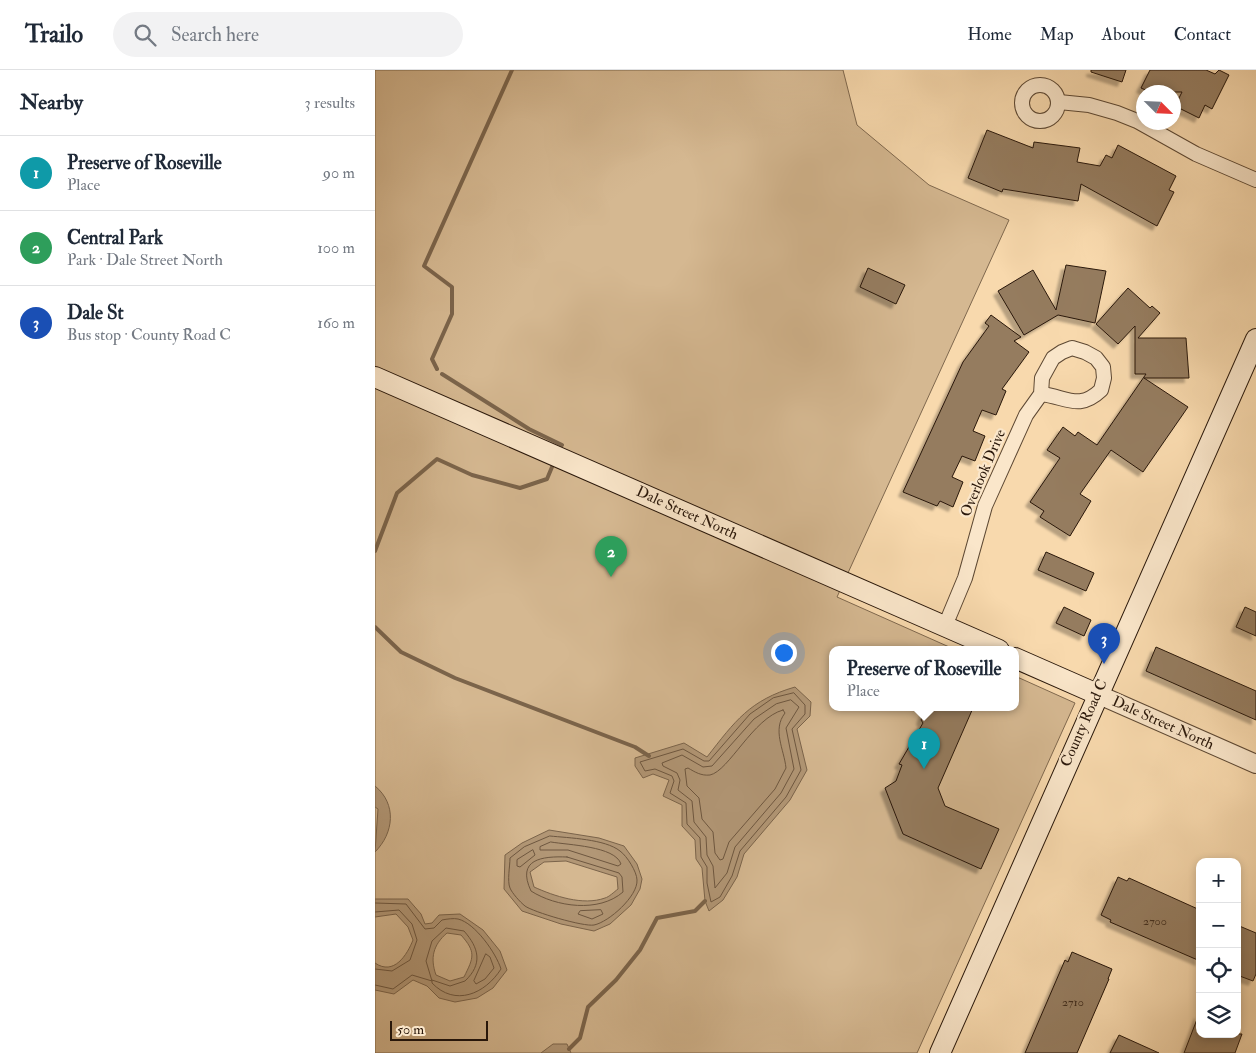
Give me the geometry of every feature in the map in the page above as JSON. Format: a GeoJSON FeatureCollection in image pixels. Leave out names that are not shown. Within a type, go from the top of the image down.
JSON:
{"type":"FeatureCollection","features":[{"type":"Feature","properties":{"kind":"main road","name":"County Road C"},"geometry":{"type":"LineString","coordinates":[[940,1053],[1097,694],[1256,339]]}},
{"type":"Feature","properties":{"kind":"main road","name":"Dale Street North"},"geometry":{"type":"LineString","coordinates":[[375,377],[990,646]]}},
{"type":"Feature","properties":{"kind":"main road","name":"Dale Street North"},"geometry":{"type":"LineString","coordinates":[[1019,660],[1097,694]]}},
{"type":"Feature","properties":{"kind":"street"},"geometry":{"type":"LineString","coordinates":[[1059,102],[1089,105],[1117,113],[1137,121],[1196,154],[1256,180]]}},
{"type":"Feature","properties":{"kind":"street","name":"Overlook Drive"},"geometry":{"type":"LineString","coordinates":[[945,626],[965,578],[985,506],[1026,415],[1041,394],[1042,378],[1053,358],[1072,348],[1096,358],[1103,367],[1104,378],[1101,390],[1083,402],[1071,402],[1041,394]]}},
{"type":"Feature","properties":{"kind":"street","name":"Dale Street North"},"geometry":{"type":"LineString","coordinates":[[1097,694],[1256,764]]}},
{"type":"Feature","properties":{"kind":"shaded area"},"geometry":{"type":"Polygon","coordinates":[[[375,70],[843,70],[857,125],[929,185],[1009,220],[837,597],[947,646],[829,646],[829,711],[1019,711],[1019,678],[1075,703],[917,1053],[375,1053],[375,70]]]}},
{"type":"Feature","properties":{"kind":"water"},"geometry":{"type":"Polygon","coordinates":[[[795,687],[811,702],[810,716],[797,729],[807,770],[790,800],[744,854],[737,877],[723,900],[709,911],[705,901],[702,868],[696,859],[695,840],[682,826],[682,805],[663,796],[669,780],[653,774],[643,778],[635,766],[635,758],[684,743],[707,757],[735,722],[755,705],[779,692],[795,687]]]}},
{"type":"Feature","properties":{"kind":"water"},"geometry":{"type":"Polygon","coordinates":[[[375,786],[387,801],[390,819],[386,836],[375,852],[378,809],[375,807],[375,786]]]}},
{"type":"Feature","properties":{"kind":"water"},"geometry":{"type":"Polygon","coordinates":[[[549,830],[599,838],[624,846],[637,864],[642,879],[640,889],[631,905],[610,924],[594,931],[561,924],[522,911],[504,889],[505,855],[522,843],[549,830]],[[566,861],[544,862],[530,872],[534,887],[559,897],[587,901],[608,897],[618,889],[617,877],[566,861]]]}},
{"type":"Feature","properties":{"kind":"water"},"geometry":{"type":"Polygon","coordinates":[[[375,899],[408,899],[421,914],[425,924],[432,923],[439,915],[460,914],[483,930],[500,951],[507,970],[493,988],[477,998],[455,1002],[439,998],[427,986],[413,980],[394,994],[375,990],[375,963],[388,967],[399,962],[413,940],[408,927],[396,914],[375,917],[375,899]],[[447,933],[439,942],[434,952],[433,963],[436,975],[450,981],[464,977],[470,964],[471,950],[461,935],[447,933]]]}},
{"type":"Feature","properties":{"kind":"water"},"geometry":{"type":"Polygon","coordinates":[[[553,1044],[567,1044],[571,1053],[541,1053],[553,1044]]]}},
{"type":"Feature","properties":{"kind":"building"},"geometry":{"type":"Polygon","coordinates":[[[1091,70],[1126,70],[1122,82],[1091,72],[1091,70]]]}},
{"type":"Feature","properties":{"kind":"building"},"geometry":{"type":"Polygon","coordinates":[[[1150,70],[1206,70],[1215,74],[1219,70],[1229,75],[1212,109],[1205,105],[1199,118],[1181,109],[1181,85],[1142,85],[1150,70]]]}},
{"type":"Feature","properties":{"kind":"building"},"geometry":{"type":"Polygon","coordinates":[[[987,130],[1033,148],[1034,142],[1080,148],[1077,162],[1100,166],[1106,155],[1112,158],[1118,145],[1176,176],[1169,190],[1174,192],[1157,226],[1081,184],[1078,201],[1003,189],[1002,192],[968,178],[987,130]]]}},
{"type":"Feature","properties":{"kind":"building"},"geometry":{"type":"Polygon","coordinates":[[[1066,265],[1106,271],[1095,323],[1058,315],[1024,335],[998,291],[1033,270],[1056,310],[1066,265]]]}},
{"type":"Feature","properties":{"kind":"building"},"geometry":{"type":"Polygon","coordinates":[[[868,268],[905,285],[896,304],[860,287],[868,268]]]}},
{"type":"Feature","properties":{"kind":"building"},"geometry":{"type":"Polygon","coordinates":[[[1128,288],[1150,308],[1152,306],[1160,313],[1138,338],[1186,338],[1189,378],[1144,378],[1188,407],[1143,472],[1111,450],[1080,494],[1091,501],[1070,536],[1040,517],[1044,511],[1030,502],[1060,458],[1047,450],[1063,427],[1075,436],[1078,432],[1097,445],[1146,374],[1135,374],[1135,326],[1118,344],[1096,324],[1128,288]]]}},
{"type":"Feature","properties":{"kind":"building"},"geometry":{"type":"Polygon","coordinates":[[[991,315],[1021,337],[1014,341],[1029,352],[1002,389],[1006,391],[996,415],[982,410],[973,431],[985,436],[975,461],[962,456],[952,477],[963,482],[953,507],[940,501],[937,506],[903,492],[963,362],[989,326],[985,323],[991,315]]]}},
{"type":"Feature","properties":{"kind":"building"},"geometry":{"type":"Polygon","coordinates":[[[1046,552],[1094,573],[1086,591],[1038,570],[1046,552]]]}},
{"type":"Feature","properties":{"kind":"building"},"geometry":{"type":"Polygon","coordinates":[[[1064,607],[1091,620],[1084,636],[1056,623],[1064,607]]]}},
{"type":"Feature","properties":{"kind":"building"},"geometry":{"type":"Polygon","coordinates":[[[1245,607],[1256,612],[1256,636],[1236,627],[1245,607]]]}},
{"type":"Feature","properties":{"kind":"building"},"geometry":{"type":"Polygon","coordinates":[[[1156,647],[1256,691],[1256,720],[1146,671],[1156,647]]]}},
{"type":"Feature","properties":{"kind":"building"},"geometry":{"type":"Polygon","coordinates":[[[925,711],[972,711],[938,788],[945,806],[999,829],[981,869],[903,834],[885,788],[896,781],[902,765],[899,764],[923,723],[921,720],[925,711]]]}},
{"type":"Feature","properties":{"kind":"building"},"geometry":{"type":"Polygon","coordinates":[[[1118,877],[1127,881],[1129,878],[1196,908],[1196,959],[1110,922],[1111,920],[1101,915],[1118,877]]]}},
{"type":"Feature","properties":{"kind":"building"},"geometry":{"type":"Polygon","coordinates":[[[1241,927],[1256,933],[1256,974],[1253,981],[1241,976],[1241,927]]]}},
{"type":"Feature","properties":{"kind":"building"},"geometry":{"type":"Polygon","coordinates":[[[1072,952],[1112,969],[1077,1053],[1025,1053],[1065,960],[1068,962],[1072,952]]]}},
{"type":"Feature","properties":{"kind":"building"},"geometry":{"type":"Polygon","coordinates":[[[1196,1022],[1196,1038],[1241,1038],[1235,1053],[1184,1053],[1196,1022]]]}},
{"type":"Feature","properties":{"kind":"building"},"geometry":{"type":"Polygon","coordinates":[[[1119,1035],[1159,1053],[1110,1053],[1119,1035]]]}},
{"type":"Feature","properties":{"kind":"waterway"},"geometry":{"type":"LineString","coordinates":[[437,369],[432,359],[452,314],[452,287],[424,266],[512,70]]}},
{"type":"Feature","properties":{"kind":"waterway"},"geometry":{"type":"LineString","coordinates":[[442,374],[529,429],[562,445]]}},
{"type":"Feature","properties":{"kind":"waterway"},"geometry":{"type":"LineString","coordinates":[[375,551],[397,493],[437,459],[472,475],[520,488],[547,479],[552,467]]}},
{"type":"Feature","properties":{"kind":"waterway"},"geometry":{"type":"LineString","coordinates":[[375,627],[401,652],[455,678],[635,747],[649,756]]}},
{"type":"Feature","properties":{"kind":"waterway"},"geometry":{"type":"LineString","coordinates":[[569,1049],[580,1038],[588,1007],[616,980],[640,950],[657,918],[695,911],[705,901]]}},
{"type":"Feature","properties":{"kind":"place","name":"Central Park"},"geometry":{"type":"Point","coordinates":[611,577]}},
{"type":"Feature","properties":{"kind":"place","name":"Dale St"},"geometry":{"type":"Point","coordinates":[1104,664]}},
{"type":"Feature","properties":{"kind":"place","name":"Preserve of Roseville"},"geometry":{"type":"Point","coordinates":[924,769]}}]}
